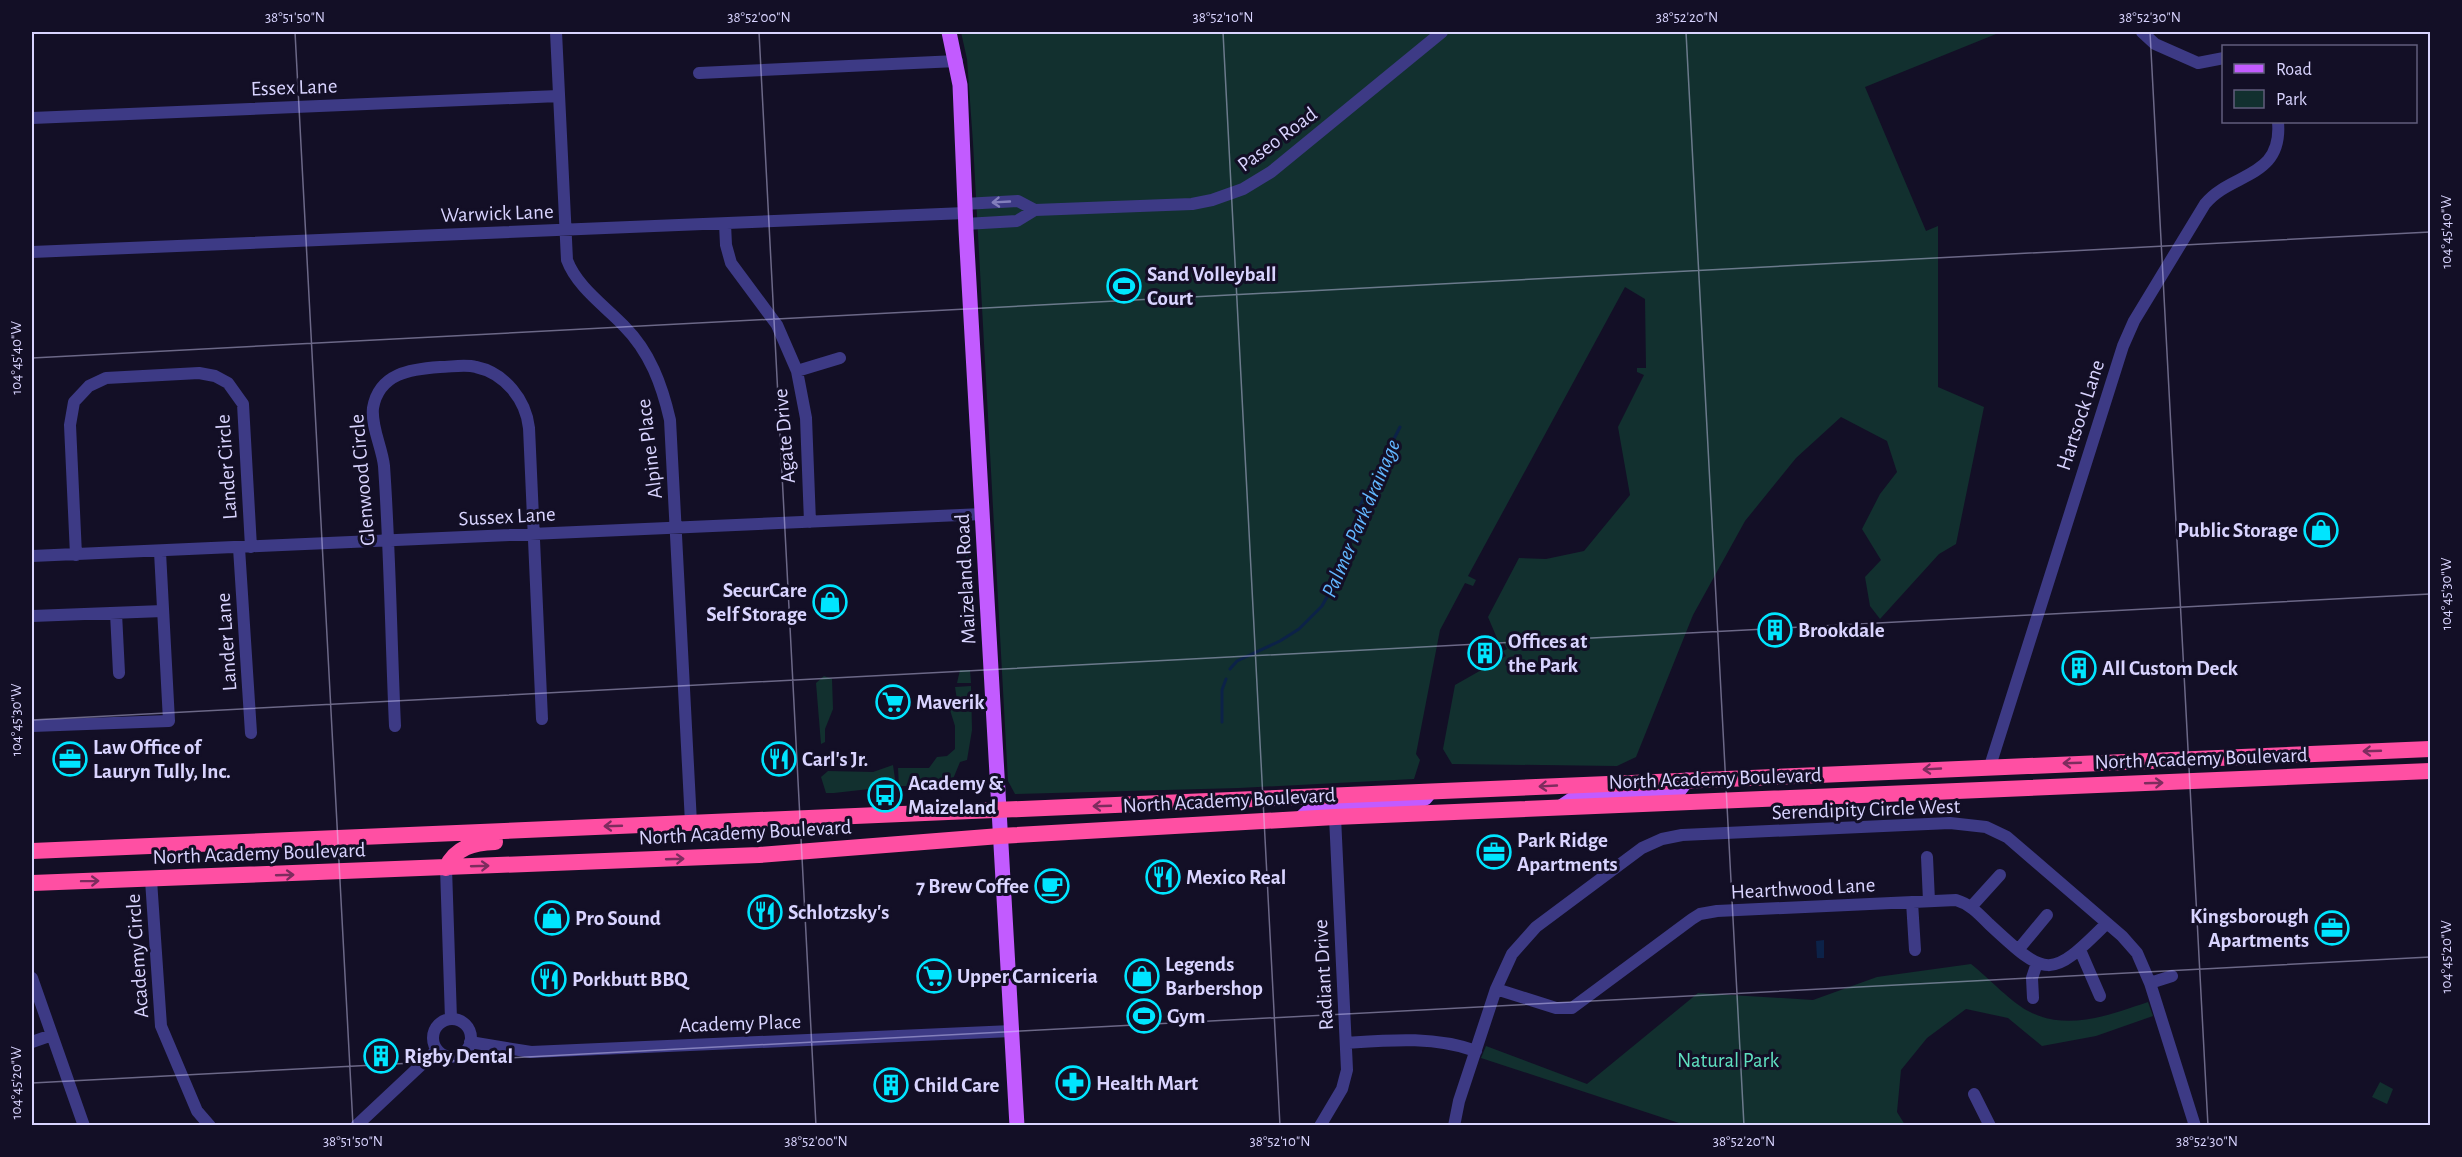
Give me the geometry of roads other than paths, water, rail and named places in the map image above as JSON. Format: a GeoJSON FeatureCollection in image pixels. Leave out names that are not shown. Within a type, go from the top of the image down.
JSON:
{"type":"FeatureCollection","features":[{"type":"Feature","properties":{"kind":"highway","name":"North Academy Boulevard"},"geometry":{"type":"LineString","coordinates":[[32,851],[2430,749]]}},
{"type":"Feature","properties":{"kind":"highway","name":"North Academy Boulevard"},"geometry":{"type":"LineString","coordinates":[[32,883],[759,855],[1000,836],[1335,817],[2430,771]]}},
{"type":"Feature","properties":{"kind":"highway"},"geometry":{"type":"LineString","coordinates":[[446,868],[450,860],[464,847],[476,843],[568,840],[588,827]]}},
{"type":"Feature","properties":{"kind":"main road","name":"Maizeland Road"},"geometry":{"type":"LineString","coordinates":[[949,32],[957,62],[963,140],[965,214],[1017,1125]]}},
{"type":"Feature","properties":{"kind":"main road"},"geometry":{"type":"LineString","coordinates":[[1990,766],[1991,789]]}},
{"type":"Feature","properties":{"kind":"main road"},"geometry":{"type":"LineString","coordinates":[[1561,807],[1576,797],[1677,792],[1687,780]]}},
{"type":"Feature","properties":{"kind":"main road"},"geometry":{"type":"LineString","coordinates":[[1300,819],[1310,810],[1324,807],[1414,803],[1425,798],[1430,792]]}},
{"type":"Feature","properties":{"kind":"street","name":"Alpine Place"},"geometry":{"type":"LineString","coordinates":[[556,32],[567,260],[574,275],[635,338],[658,378],[670,420],[692,823]]}},
{"type":"Feature","properties":{"kind":"street","name":"Paseo Road"},"geometry":{"type":"LineString","coordinates":[[965,214],[1017,221],[1035,210],[1192,204],[1212,200],[1243,189],[1271,172],[1442,32]]}},
{"type":"Feature","properties":{"kind":"street"},"geometry":{"type":"LineString","coordinates":[[2142,32],[2155,44],[2198,63],[2222,58]]}},
{"type":"Feature","properties":{"kind":"street"},"geometry":{"type":"LineString","coordinates":[[699,73],[957,62]]}},
{"type":"Feature","properties":{"kind":"street","name":"Essex Lane"},"geometry":{"type":"LineString","coordinates":[[32,117],[559,96]]}},
{"type":"Feature","properties":{"kind":"street","name":"Hartsock Lane"},"geometry":{"type":"LineString","coordinates":[[1990,766],[2122,346],[2134,321],[2205,204],[2215,193],[2252,175],[2269,159],[2277,142],[2278,123]]}},
{"type":"Feature","properties":{"kind":"street","name":"Paseo Road"},"geometry":{"type":"LineString","coordinates":[[965,214],[1018,201],[1035,210]]}},
{"type":"Feature","properties":{"kind":"street","name":"Warwick Lane"},"geometry":{"type":"LineString","coordinates":[[32,252],[965,214]]}},
{"type":"Feature","properties":{"kind":"street","name":"Agate Drive"},"geometry":{"type":"LineString","coordinates":[[725,224],[726,245],[731,263],[777,325],[797,371],[806,418],[810,522]]}},
{"type":"Feature","properties":{"kind":"street"},"geometry":{"type":"LineString","coordinates":[[797,371],[840,358]]}},
{"type":"Feature","properties":{"kind":"street","name":"Glenwood Circle"},"geometry":{"type":"LineString","coordinates":[[395,726],[384,465],[374,421],[375,400],[384,384],[397,374],[413,369],[470,366],[484,369],[497,376],[522,400],[529,428],[542,719]]}},
{"type":"Feature","properties":{"kind":"street","name":"Lander Circle"},"geometry":{"type":"LineString","coordinates":[[76,555],[70,425],[74,402],[89,386],[106,378],[188,374],[208,374],[222,379],[234,389],[243,404],[245,548]]}},
{"type":"Feature","properties":{"kind":"street","name":"Sussex Lane"},"geometry":{"type":"LineString","coordinates":[[32,556],[983,514]]}},
{"type":"Feature","properties":{"kind":"street","name":"Lander Lane"},"geometry":{"type":"LineString","coordinates":[[245,548],[251,733]]}},
{"type":"Feature","properties":{"kind":"street"},"geometry":{"type":"LineString","coordinates":[[32,726],[169,720],[160,552]]}},
{"type":"Feature","properties":{"kind":"street"},"geometry":{"type":"LineString","coordinates":[[32,616],[163,611]]}},
{"type":"Feature","properties":{"kind":"street"},"geometry":{"type":"LineString","coordinates":[[116,613],[119,674]]}},
{"type":"Feature","properties":{"kind":"street","name":"Radiant Drive"},"geometry":{"type":"LineString","coordinates":[[1320,1125],[1346,1078],[1335,817]]}},
{"type":"Feature","properties":{"kind":"street","name":"Serendipity Circle West"},"geometry":{"type":"LineString","coordinates":[[1454,1125],[1496,990],[1512,954],[1536,927],[1642,848],[1662,839],[1682,835],[1950,824],[1986,827],[2017,844],[2131,945],[2150,983],[2191,1125]]}},
{"type":"Feature","properties":{"kind":"street"},"geometry":{"type":"LineString","coordinates":[[1927,857],[1929,901]]}},
{"type":"Feature","properties":{"kind":"street"},"geometry":{"type":"LineString","coordinates":[[446,868],[452,1019]]}},
{"type":"Feature","properties":{"kind":"street"},"geometry":{"type":"LineString","coordinates":[[1971,907],[2000,875]]}},
{"type":"Feature","properties":{"kind":"street","name":"Academy Circle"},"geometry":{"type":"LineString","coordinates":[[151,880],[161,1026],[197,1111],[210,1125]]}},
{"type":"Feature","properties":{"kind":"street","name":"Hearthwood Lane"},"geometry":{"type":"LineString","coordinates":[[1496,990],[1556,1008],[1572,1008],[1700,914],[1722,911],[1956,900],[1971,907],[2018,950],[2037,963]]}},
{"type":"Feature","properties":{"kind":"street"},"geometry":{"type":"LineString","coordinates":[[1912,902],[1915,950]]}},
{"type":"Feature","properties":{"kind":"street"},"geometry":{"type":"LineString","coordinates":[[2018,950],[2047,915]]}},
{"type":"Feature","properties":{"kind":"street"},"geometry":{"type":"LineString","coordinates":[[2033,998],[2032,978],[2037,963],[2058,964],[2068,961],[2107,923]]}},
{"type":"Feature","properties":{"kind":"street"},"geometry":{"type":"LineString","coordinates":[[2080,950],[2100,996]]}},
{"type":"Feature","properties":{"kind":"street"},"geometry":{"type":"LineString","coordinates":[[2150,983],[2172,975]]}},
{"type":"Feature","properties":{"kind":"street"},"geometry":{"type":"LineString","coordinates":[[32,978],[84,1125]]}},
{"type":"Feature","properties":{"kind":"street"},"geometry":{"type":"LineString","coordinates":[[452,1019],[464,1024],[471,1035],[470,1042],[468,1049],[457,1056],[442,1054],[437,1050],[433,1038],[435,1029],[445,1020],[452,1019]]}},
{"type":"Feature","properties":{"kind":"street","name":"Academy Place"},"geometry":{"type":"LineString","coordinates":[[470,1042],[531,1052],[1012,1031]]}},
{"type":"Feature","properties":{"kind":"street"},"geometry":{"type":"LineString","coordinates":[[32,1042],[52,1035]]}},
{"type":"Feature","properties":{"kind":"street"},"geometry":{"type":"LineString","coordinates":[[1346,1043],[1430,1040],[1448,1042],[1476,1051]]}},
{"type":"Feature","properties":{"kind":"street"},"geometry":{"type":"LineString","coordinates":[[356,1125],[437,1050]]}},
{"type":"Feature","properties":{"kind":"street"},"geometry":{"type":"LineString","coordinates":[[1974,1094],[1990,1125]]}},
{"type":"Feature","properties":{"kind":"water"},"geometry":{"type":"Polygon","coordinates":[[[1824,940],[1824,958],[1817,958],[1816,941],[1824,940]]]}},
{"type":"Feature","properties":{"kind":"waterway","name":"Palmer Park drainage"},"geometry":{"type":"LineString","coordinates":[[1230,669],[1237,661],[1280,641],[1299,629],[1322,606],[1339,575],[1360,506],[1400,427]]}},
{"type":"Feature","properties":{"kind":"waterway","name":"Palmer Park drainage"},"geometry":{"type":"LineString","coordinates":[[1222,722],[1222,690],[1226,679]]}},
{"type":"Feature","properties":{"kind":"place","name":"Sand Volleyball Court"},"geometry":{"type":"Point","coordinates":[1124,286]}},
{"type":"Feature","properties":{"kind":"place","name":"Public Storage"},"geometry":{"type":"Point","coordinates":[2321,530]}},
{"type":"Feature","properties":{"kind":"place","name":"SecurCare Self Storage"},"geometry":{"type":"Point","coordinates":[830,602]}},
{"type":"Feature","properties":{"kind":"place","name":"Brookdale"},"geometry":{"type":"Point","coordinates":[1775,630]}},
{"type":"Feature","properties":{"kind":"place","name":"Offices at the Park"},"geometry":{"type":"Point","coordinates":[1485,653]}},
{"type":"Feature","properties":{"kind":"place","name":"All Custom Deck"},"geometry":{"type":"Point","coordinates":[2079,668]}},
{"type":"Feature","properties":{"kind":"place","name":"Maverik"},"geometry":{"type":"Point","coordinates":[893,702]}},
{"type":"Feature","properties":{"kind":"place","name":"Law Office of Lauryn Tully, Inc."},"geometry":{"type":"Point","coordinates":[70,759]}},
{"type":"Feature","properties":{"kind":"place","name":"Carl's Jr."},"geometry":{"type":"Point","coordinates":[779,759]}},
{"type":"Feature","properties":{"kind":"place","name":"Academy & Maizeland"},"geometry":{"type":"Point","coordinates":[885,795]}},
{"type":"Feature","properties":{"kind":"place","name":"Park Ridge Apartments"},"geometry":{"type":"Point","coordinates":[1494,852]}},
{"type":"Feature","properties":{"kind":"place","name":"Mexico Real"},"geometry":{"type":"Point","coordinates":[1163,877]}},
{"type":"Feature","properties":{"kind":"place","name":"7 Brew Coffee"},"geometry":{"type":"Point","coordinates":[1052,886]}},
{"type":"Feature","properties":{"kind":"place","name":"Schlotzsky's"},"geometry":{"type":"Point","coordinates":[765,912]}},
{"type":"Feature","properties":{"kind":"place","name":"Pro Sound"},"geometry":{"type":"Point","coordinates":[552,918]}},
{"type":"Feature","properties":{"kind":"place","name":"Kingsborough Apartments"},"geometry":{"type":"Point","coordinates":[2332,928]}},
{"type":"Feature","properties":{"kind":"place","name":"Upper Carniceria"},"geometry":{"type":"Point","coordinates":[934,976]}},
{"type":"Feature","properties":{"kind":"place","name":"Legends Barbershop"},"geometry":{"type":"Point","coordinates":[1142,976]}},
{"type":"Feature","properties":{"kind":"place","name":"Porkbutt BBQ"},"geometry":{"type":"Point","coordinates":[549,979]}},
{"type":"Feature","properties":{"kind":"place","name":"Gym"},"geometry":{"type":"Point","coordinates":[1144,1016]}},
{"type":"Feature","properties":{"kind":"place","name":"Rigby Dental"},"geometry":{"type":"Point","coordinates":[381,1056]}},
{"type":"Feature","properties":{"kind":"place","name":"Health Mart"},"geometry":{"type":"Point","coordinates":[1073,1083]}},
{"type":"Feature","properties":{"kind":"place","name":"Child Care"},"geometry":{"type":"Point","coordinates":[891,1085]}},
{"type":"Feature","properties":{"kind":"park label","name":"Natural Park"},"geometry":{"type":"Point","coordinates":[1728,1060]}}]}
